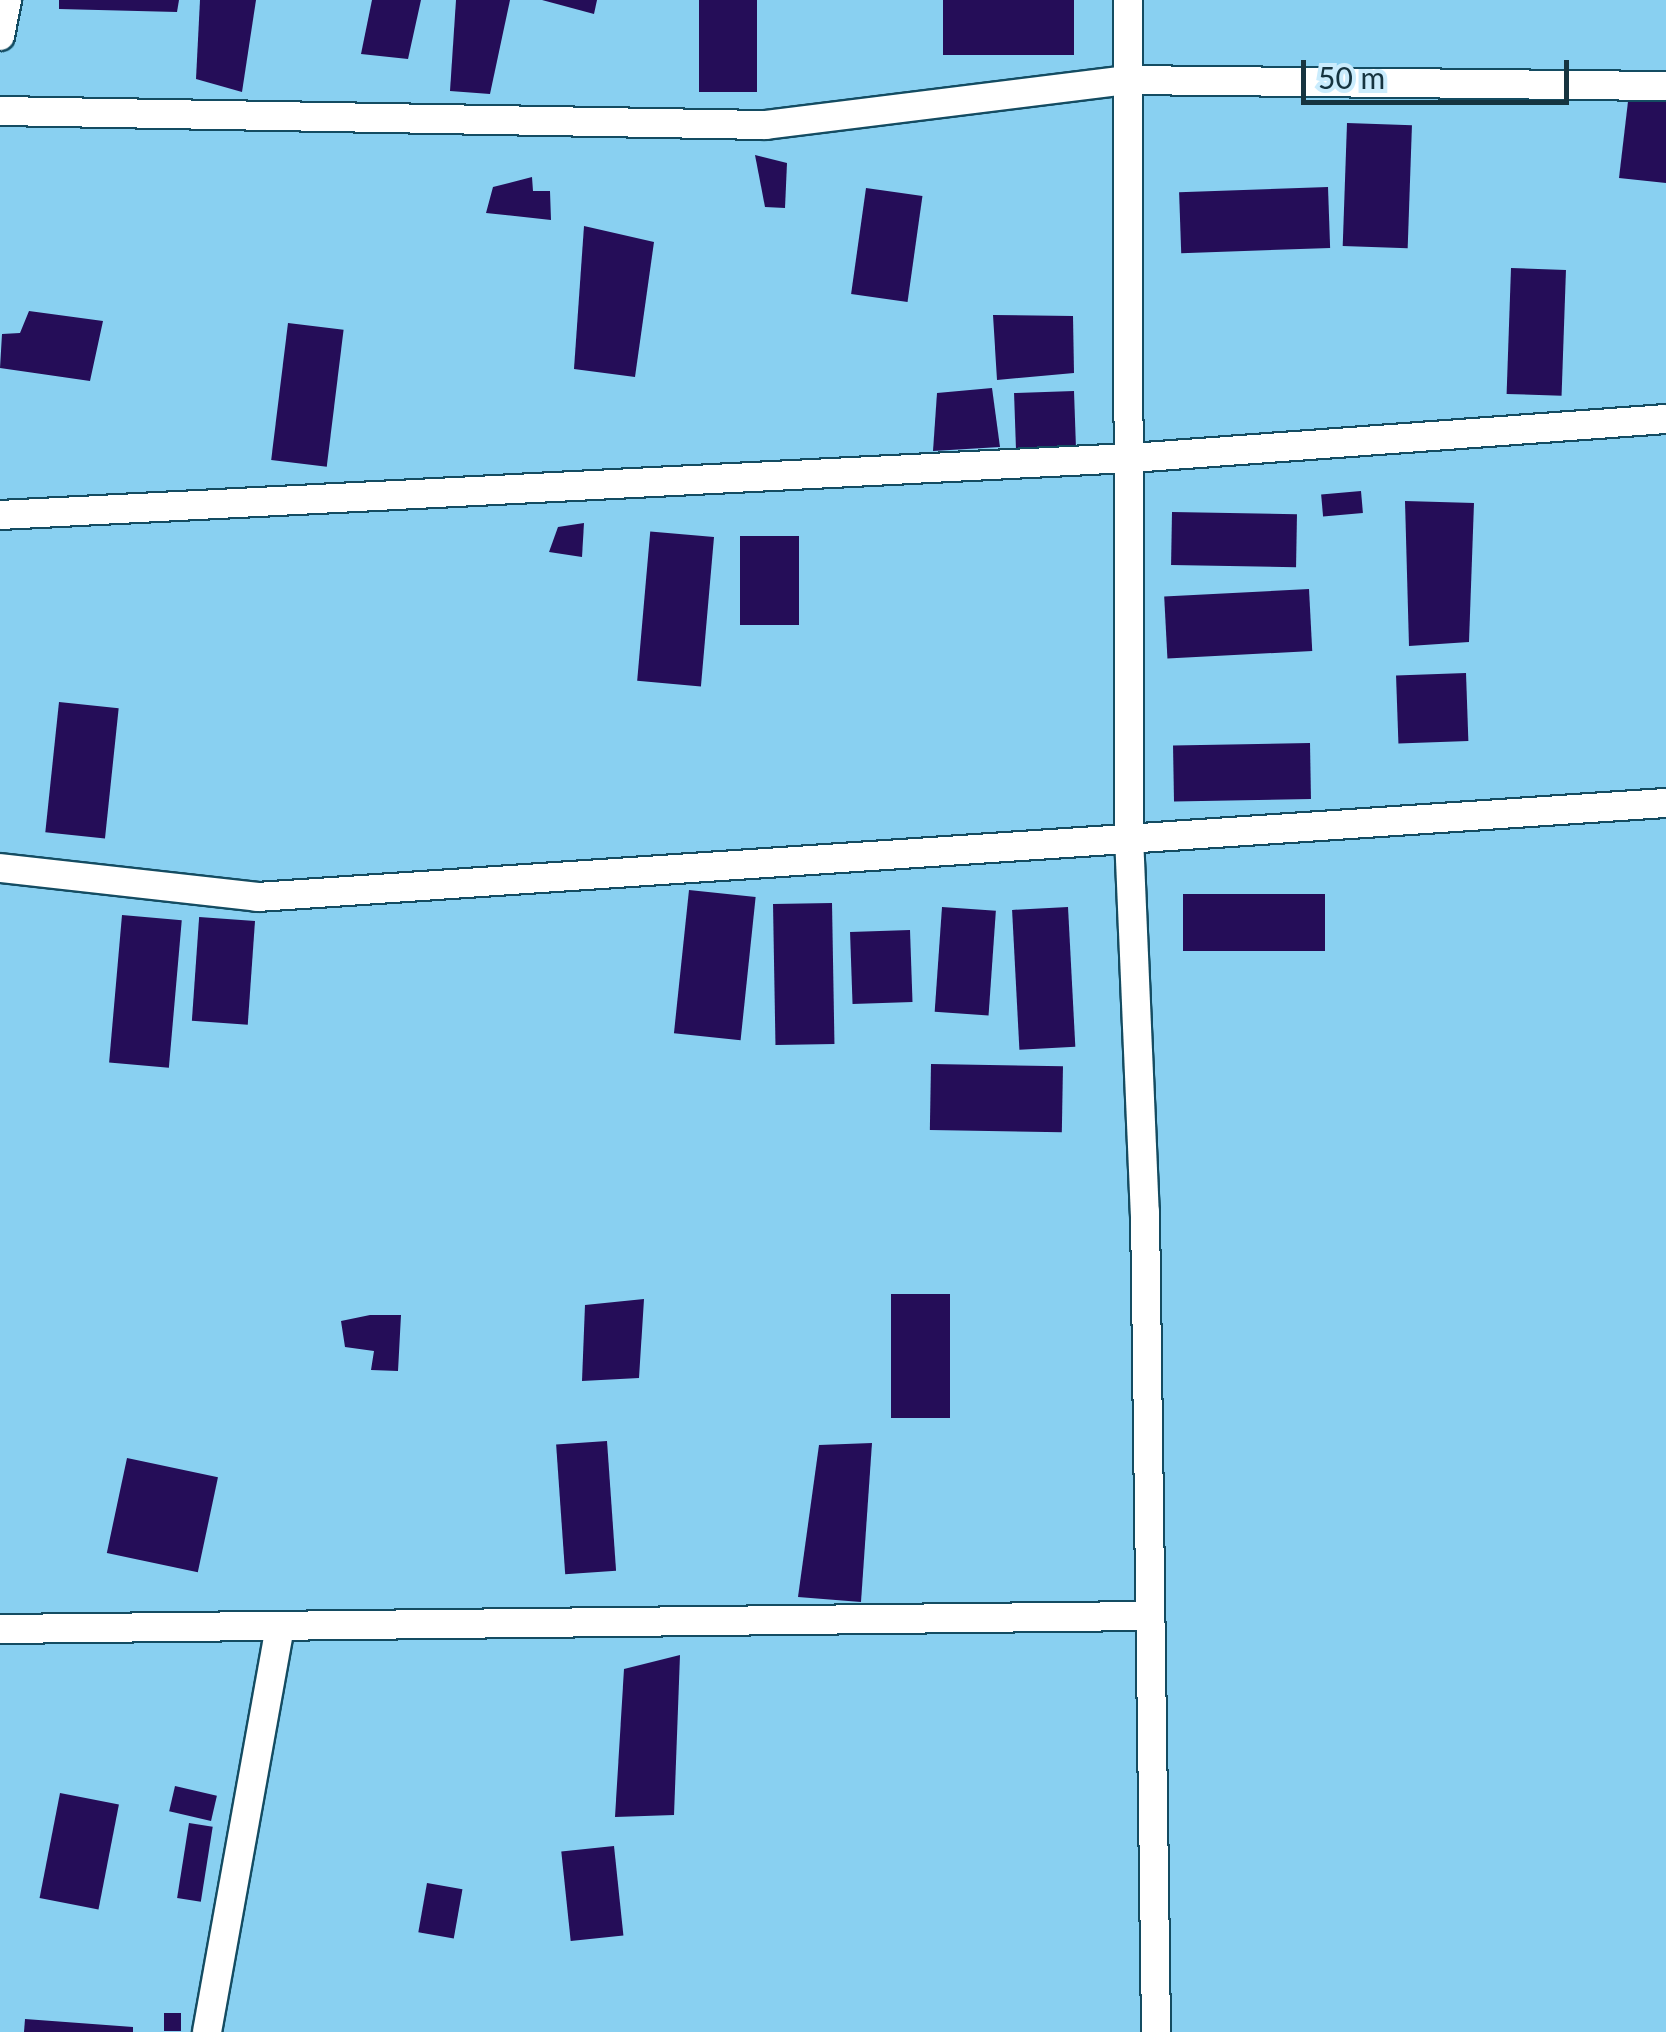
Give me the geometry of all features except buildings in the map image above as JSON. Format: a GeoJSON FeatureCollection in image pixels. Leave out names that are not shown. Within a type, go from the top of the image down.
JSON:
{"type":"FeatureCollection","features":[{"type":"Feature","properties":{"kind":"street"},"geometry":{"type":"LineString","coordinates":[[0,36],[7,0]]}},
{"type":"Feature","properties":{"kind":"street"},"geometry":{"type":"LineString","coordinates":[[1128,0],[1132,458],[1129,836],[1150,1616],[1156,2032]]}},
{"type":"Feature","properties":{"kind":"street"},"geometry":{"type":"LineString","coordinates":[[0,110],[766,125],[1126,80],[1666,86]]}},
{"type":"Feature","properties":{"kind":"street"},"geometry":{"type":"LineString","coordinates":[[0,515],[1132,458],[1666,419]]}},
{"type":"Feature","properties":{"kind":"street"},"geometry":{"type":"LineString","coordinates":[[0,868],[257,897],[1666,803]]}},
{"type":"Feature","properties":{"kind":"street"},"geometry":{"type":"LineString","coordinates":[[0,1628],[279,1631],[719,1616],[1150,1616]]}},
{"type":"Feature","properties":{"kind":"street"},"geometry":{"type":"LineString","coordinates":[[207,2032],[279,1631]]}}]}
